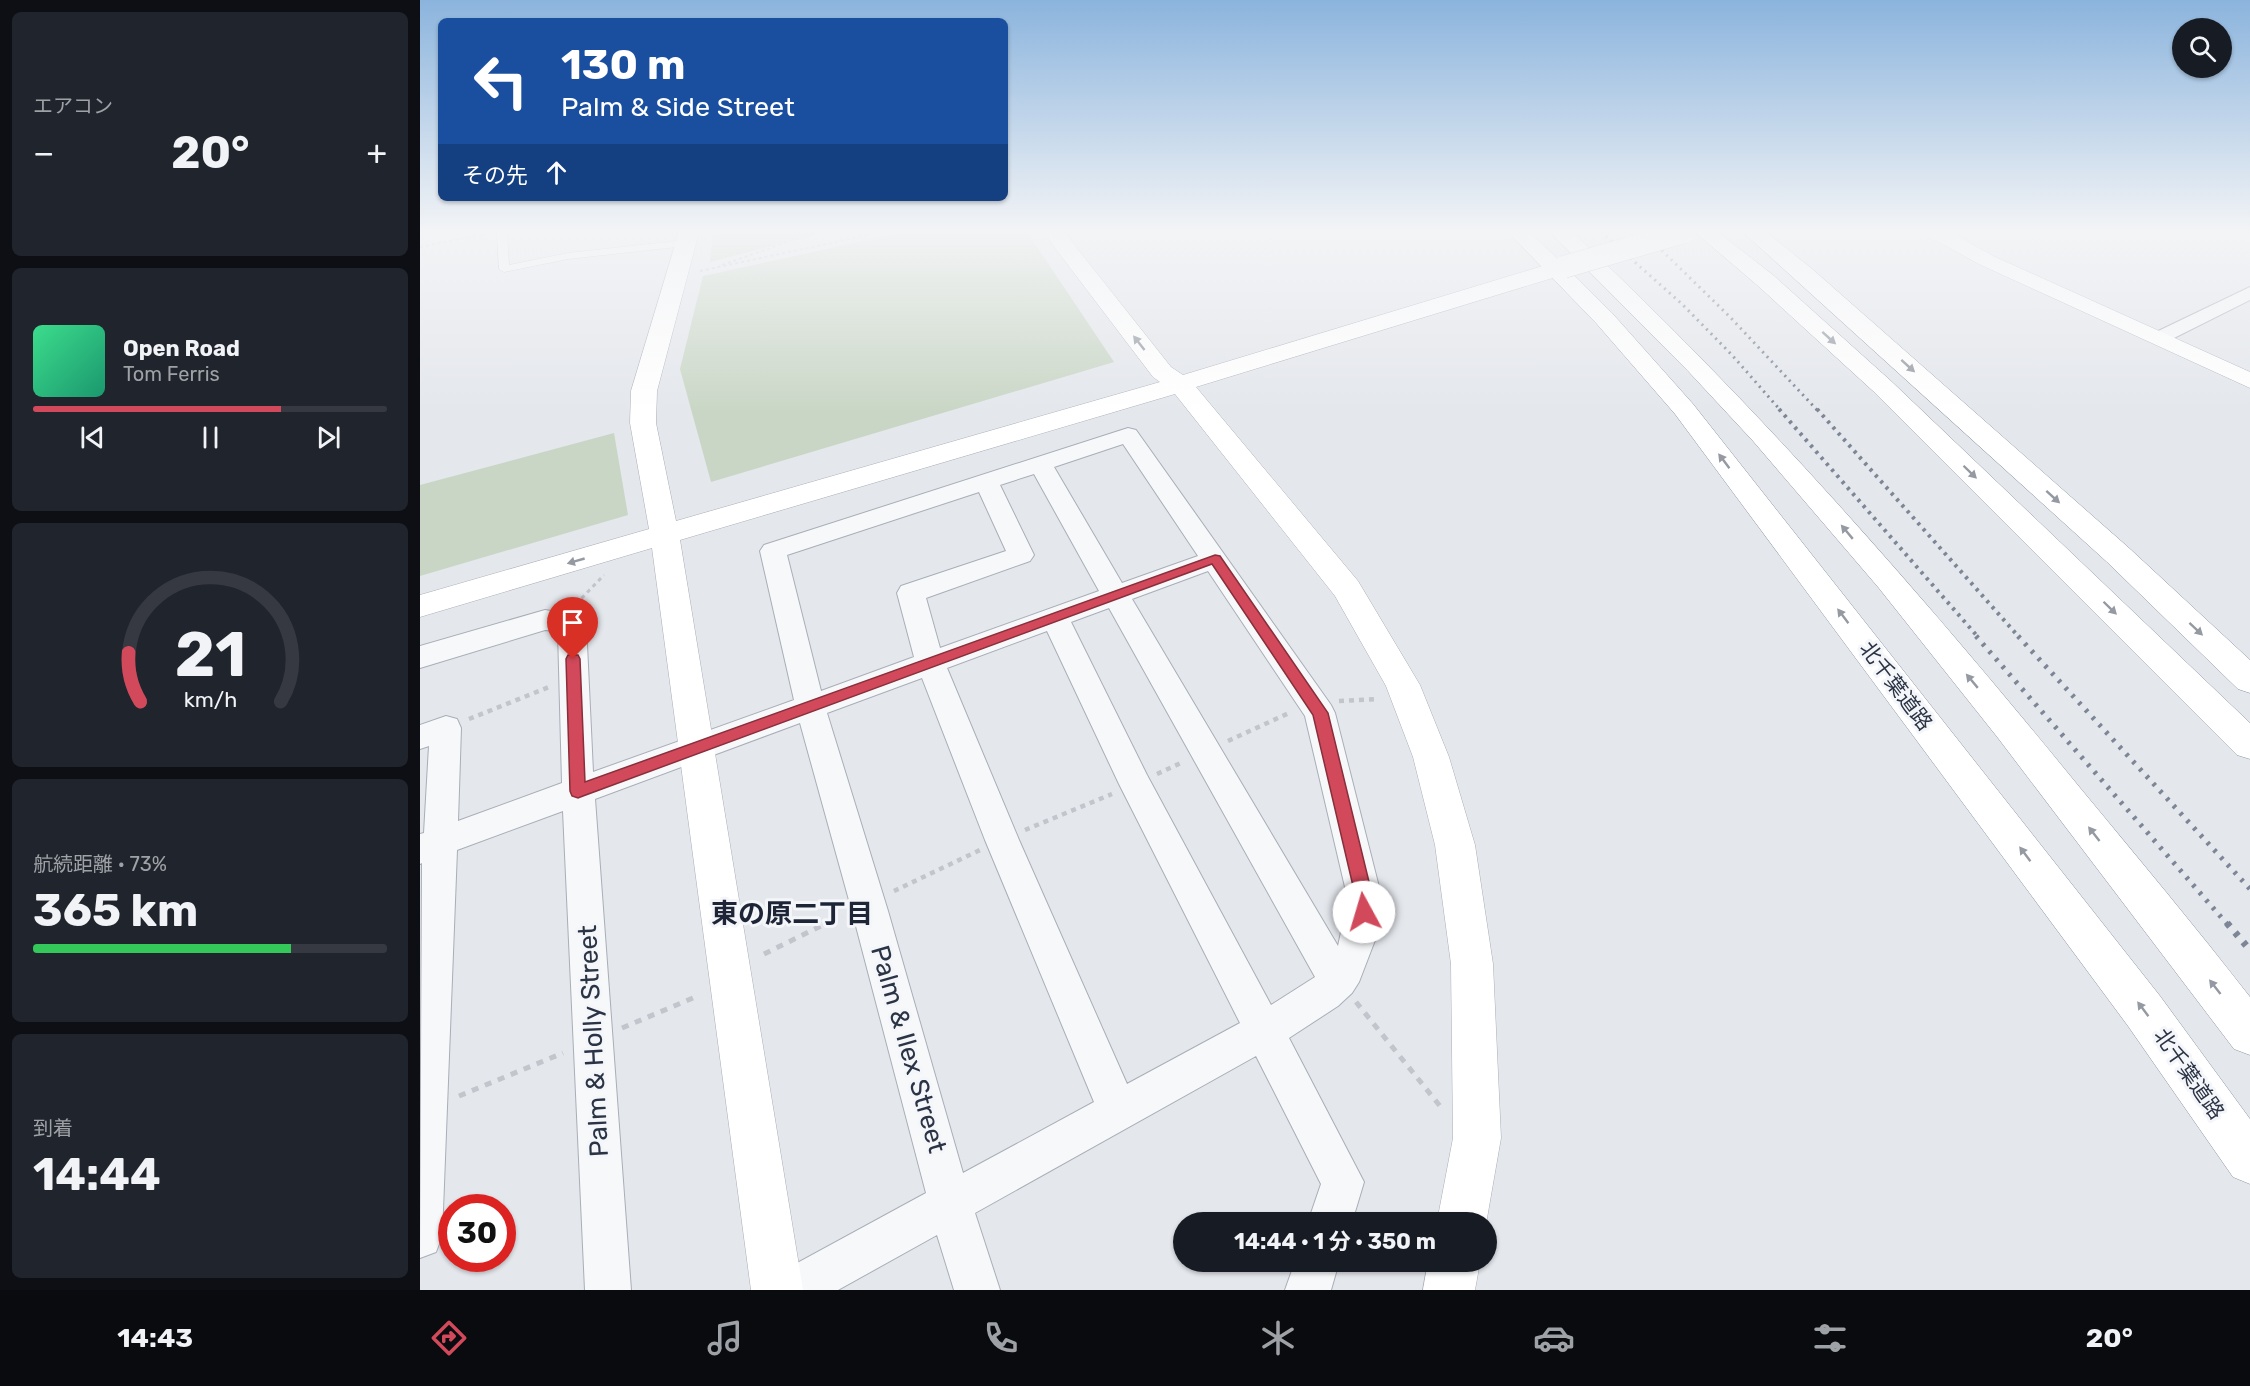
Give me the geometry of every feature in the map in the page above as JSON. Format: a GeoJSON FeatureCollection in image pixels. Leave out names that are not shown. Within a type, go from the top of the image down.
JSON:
{"type":"FeatureCollection","features":[{"type":"Feature","properties":{"kind":"main road"},"geometry":{"type":"LineString","coordinates":[[680,292],[644,391],[643,423],[663,527],[711,742],[777,1290]]}},
{"type":"Feature","properties":{"kind":"main road"},"geometry":{"type":"LineString","coordinates":[[1104,292],[1174,374],[1347,589],[1403,685],[1431,758],[1455,845],[1472,964],[1477,1138],[1464,1212]]}},
{"type":"Feature","properties":{"kind":"main road"},"geometry":{"type":"LineString","coordinates":[[1116,292],[1174,374]]}},
{"type":"Feature","properties":{"kind":"main road"},"geometry":{"type":"LineString","coordinates":[[420,606],[663,527],[1442,292]]}},
{"type":"Feature","properties":{"kind":"main road","name":"北千葉道路"},"geometry":{"type":"LineString","coordinates":[[1586,292],[1684,409],[2137,1001],[2250,1160]]}},
{"type":"Feature","properties":{"kind":"main road","name":"北千葉道路"},"geometry":{"type":"LineString","coordinates":[[1609,292],[1662,328],[1822,502],[1997,710],[2250,1033]]}},
{"type":"Feature","properties":{"kind":"main road"},"geometry":{"type":"LineString","coordinates":[[1778,292],[1882,386],[2250,745]]}},
{"type":"Feature","properties":{"kind":"main road"},"geometry":{"type":"LineString","coordinates":[[1824,292],[2083,524],[2250,680]]}},
{"type":"Feature","properties":{"kind":"main road"},"geometry":{"type":"LineString","coordinates":[[2057,292],[2250,381]]}},
{"type":"Feature","properties":{"kind":"main road"},"geometry":{"type":"LineString","coordinates":[[420,585],[663,527]]}},
{"type":"Feature","properties":{"kind":"main road"},"geometry":{"type":"LineString","coordinates":[[1449,1290],[1452,1272]]}},
{"type":"Feature","properties":{"kind":"street"},"geometry":{"type":"LineString","coordinates":[[2159,338],[2250,293]]}},
{"type":"Feature","properties":{"kind":"street"},"geometry":{"type":"LineString","coordinates":[[793,1290],[1265,1030],[1307,1005],[1338,981],[1359,937],[1364,912],[1362,886],[1320,713],[1128,435],[986,481],[1021,555],[911,593],[930,662],[1002,840],[1118,1110]]}},
{"type":"Feature","properties":{"kind":"street"},"geometry":{"type":"LineString","coordinates":[[1040,464],[1114,596],[1338,981]]}},
{"type":"Feature","properties":{"kind":"street","name":"Palm & Ilex Street"},"geometry":{"type":"LineString","coordinates":[[977,1290],[964,1254],[868,903],[810,706],[773,551],[986,481]]}},
{"type":"Feature","properties":{"kind":"street"},"geometry":{"type":"LineString","coordinates":[[430,845],[1215,559]]}},
{"type":"Feature","properties":{"kind":"street"},"geometry":{"type":"LineString","coordinates":[[1054,617],[1135,784],[1343,1182],[1333,1212]]}},
{"type":"Feature","properties":{"kind":"street"},"geometry":{"type":"LineString","coordinates":[[420,657],[545,620],[558,621]]}},
{"type":"Feature","properties":{"kind":"street","name":"Palm & Holly Street"},"geometry":{"type":"LineString","coordinates":[[558,621],[572,622],[578,791],[608,1290]]}},
{"type":"Feature","properties":{"kind":"street"},"geometry":{"type":"LineString","coordinates":[[420,1236],[427,1110],[433,733]]}},
{"type":"Feature","properties":{"kind":"street"},"geometry":{"type":"LineString","coordinates":[[1308,1290],[1314,1272]]}},
{"type":"Feature","properties":{"kind":"path"},"geometry":{"type":"LineString","coordinates":[[558,621],[610,570]]}},
{"type":"Feature","properties":{"kind":"path"},"geometry":{"type":"LineString","coordinates":[[433,733],[574,677]]}},
{"type":"Feature","properties":{"kind":"path"},"geometry":{"type":"LineString","coordinates":[[764,954],[1002,840],[1135,784],[1312,702],[1377,699]]}},
{"type":"Feature","properties":{"kind":"path"},"geometry":{"type":"LineString","coordinates":[[1338,981],[1441,1106]]}},
{"type":"Feature","properties":{"kind":"path"},"geometry":{"type":"LineString","coordinates":[[427,1110],[693,998]]}},
{"type":"Feature","properties":{"kind":"green space"},"geometry":{"type":"Polygon","coordinates":[[[699,292],[1067,292],[1114,362],[711,482],[680,369],[699,292]]]}},
{"type":"Feature","properties":{"kind":"green space"},"geometry":{"type":"Polygon","coordinates":[[[614,433],[628,515],[420,576],[420,485],[614,433]]]}},
{"type":"Feature","properties":{"kind":"railway"},"geometry":{"type":"LineString","coordinates":[[1669,292],[1732,355],[1781,411]]}},
{"type":"Feature","properties":{"kind":"railway"},"geometry":{"type":"LineString","coordinates":[[1705,292],[1818,411]]}},
{"type":"Feature","properties":{"kind":"railway"},"geometry":{"type":"LineString","coordinates":[[1779,409],[1978,637]]}},
{"type":"Feature","properties":{"kind":"railway"},"geometry":{"type":"LineString","coordinates":[[1817,409],[2019,637]]}},
{"type":"Feature","properties":{"kind":"railway"},"geometry":{"type":"LineString","coordinates":[[1976,636],[2228,925]]}},
{"type":"Feature","properties":{"kind":"railway"},"geometry":{"type":"LineString","coordinates":[[2018,636],[2250,889]]}},
{"type":"Feature","properties":{"kind":"railway"},"geometry":{"type":"LineString","coordinates":[[2227,923],[2250,950]]}},
{"type":"Feature","properties":{"kind":"district","name":"東の原二丁目"},"geometry":{"type":"Point","coordinates":[792,914]}},
{"type":"Feature","properties":{"kind":"route"},"geometry":{"type":"LineString","coordinates":[[573,659],[578,791],[1215,559],[1320,713],[1362,886],[1364,912]]}}]}
